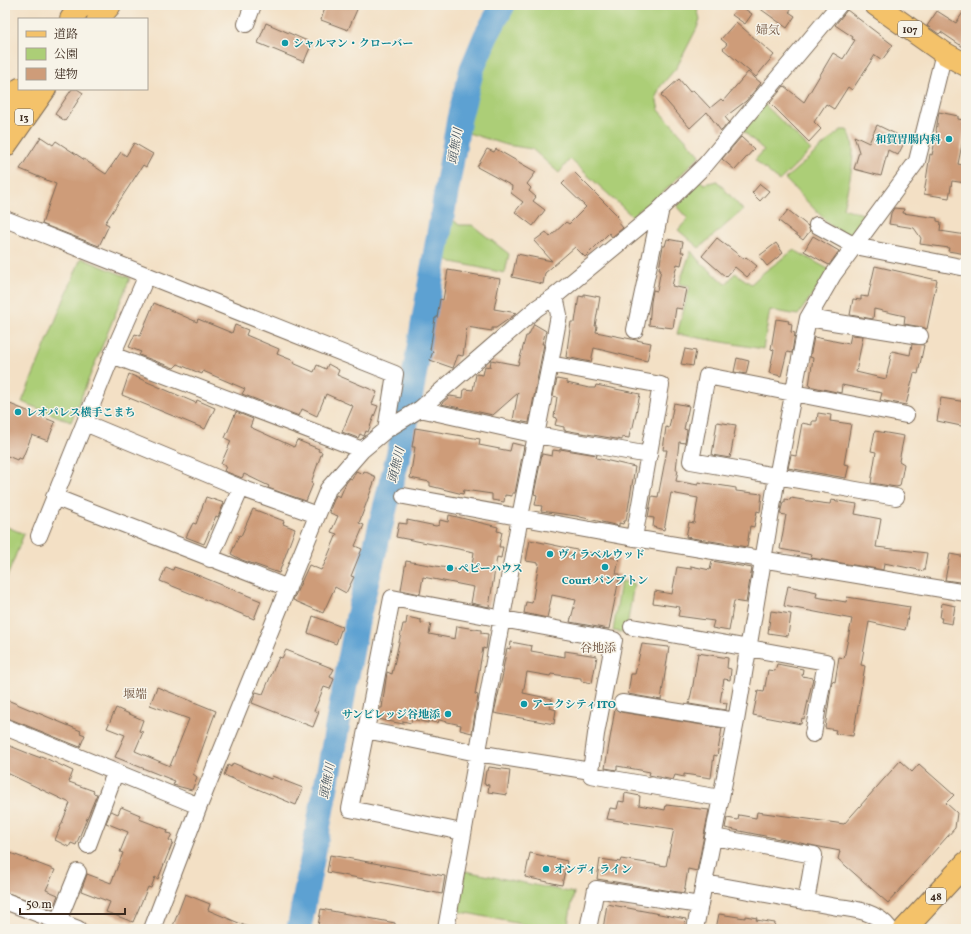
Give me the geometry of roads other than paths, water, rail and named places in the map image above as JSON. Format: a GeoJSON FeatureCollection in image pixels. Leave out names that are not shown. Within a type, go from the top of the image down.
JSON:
{"type":"FeatureCollection","features":[{"type":"Feature","properties":{"kind":"main road"},"geometry":{"type":"LineString","coordinates":[[72,18],[82,5]]}},
{"type":"Feature","properties":{"kind":"main road"},"geometry":{"type":"LineString","coordinates":[[99,18],[110,5]]}},
{"type":"Feature","properties":{"kind":"main road","name":"107"},"geometry":{"type":"LineString","coordinates":[[876,5],[944,52],[966,65]]}},
{"type":"Feature","properties":{"kind":"main road","name":"13"},"geometry":{"type":"LineString","coordinates":[[5,109],[19,90]]}},
{"type":"Feature","properties":{"kind":"main road","name":"13"},"geometry":{"type":"LineString","coordinates":[[5,146],[44,90]]}},
{"type":"Feature","properties":{"kind":"main road","name":"48"},"geometry":{"type":"LineString","coordinates":[[905,929],[966,863]]}},
{"type":"Feature","properties":{"kind":"street"},"geometry":{"type":"LineString","coordinates":[[246,24],[253,5]]}},
{"type":"Feature","properties":{"kind":"street"},"geometry":{"type":"LineString","coordinates":[[152,929],[199,806],[328,489],[362,450],[386,430],[420,409],[537,308],[555,296],[661,208],[706,164],[838,5]]}},
{"type":"Feature","properties":{"kind":"street"},"geometry":{"type":"LineString","coordinates":[[695,929],[736,721],[762,560],[808,318],[833,275],[917,161],[944,52]]}},
{"type":"Feature","properties":{"kind":"street"},"geometry":{"type":"LineString","coordinates":[[635,330],[661,208]]}},
{"type":"Feature","properties":{"kind":"street"},"geometry":{"type":"LineString","coordinates":[[5,219],[395,374],[386,430]]}},
{"type":"Feature","properties":{"kind":"street"},"geometry":{"type":"LineString","coordinates":[[817,225],[855,246],[966,268]]}},
{"type":"Feature","properties":{"kind":"street"},"geometry":{"type":"LineString","coordinates":[[39,536],[112,355],[147,275]]}},
{"type":"Feature","properties":{"kind":"street"},"geometry":{"type":"LineString","coordinates":[[446,929],[462,832],[559,315],[555,296]]}},
{"type":"Feature","properties":{"kind":"street"},"geometry":{"type":"LineString","coordinates":[[808,318],[920,336]]}},
{"type":"Feature","properties":{"kind":"street"},"geometry":{"type":"LineString","coordinates":[[112,355],[362,450]]}},
{"type":"Feature","properties":{"kind":"street"},"geometry":{"type":"LineString","coordinates":[[550,364],[661,385],[634,538]]}},
{"type":"Feature","properties":{"kind":"street"},"geometry":{"type":"LineString","coordinates":[[896,497],[691,461],[707,376],[906,415]]}},
{"type":"Feature","properties":{"kind":"street"},"geometry":{"type":"LineString","coordinates":[[420,409],[537,435],[649,455]]}},
{"type":"Feature","properties":{"kind":"street"},"geometry":{"type":"LineString","coordinates":[[85,423],[241,488],[317,515]]}},
{"type":"Feature","properties":{"kind":"street"},"geometry":{"type":"LineString","coordinates":[[210,559],[241,488]]}},
{"type":"Feature","properties":{"kind":"street"},"geometry":{"type":"LineString","coordinates":[[404,496],[634,538],[966,593]]}},
{"type":"Feature","properties":{"kind":"street"},"geometry":{"type":"LineString","coordinates":[[54,497],[210,559],[288,588]]}},
{"type":"Feature","properties":{"kind":"street"},"geometry":{"type":"LineString","coordinates":[[462,832],[350,809],[392,598],[614,640],[596,734],[591,775],[720,798]]}},
{"type":"Feature","properties":{"kind":"street"},"geometry":{"type":"LineString","coordinates":[[632,627],[826,662],[813,734]]}},
{"type":"Feature","properties":{"kind":"street"},"geometry":{"type":"LineString","coordinates":[[622,703],[736,721]]}},
{"type":"Feature","properties":{"kind":"street"},"geometry":{"type":"LineString","coordinates":[[5,727],[199,806]]}},
{"type":"Feature","properties":{"kind":"street"},"geometry":{"type":"LineString","coordinates":[[366,730],[477,753],[591,771]]}},
{"type":"Feature","properties":{"kind":"street"},"geometry":{"type":"LineString","coordinates":[[88,845],[115,773]]}},
{"type":"Feature","properties":{"kind":"street"},"geometry":{"type":"LineString","coordinates":[[713,838],[814,855],[806,902]]}},
{"type":"Feature","properties":{"kind":"street"},"geometry":{"type":"LineString","coordinates":[[58,921],[78,872]]}},
{"type":"Feature","properties":{"kind":"street"},"geometry":{"type":"LineString","coordinates":[[705,883],[837,908],[858,909],[885,923],[890,929]]}},
{"type":"Feature","properties":{"kind":"street"},"geometry":{"type":"LineString","coordinates":[[588,929],[596,889],[700,905]]}},
{"type":"Feature","properties":{"kind":"street"},"geometry":{"type":"LineString","coordinates":[[5,901],[78,929]]}},
{"type":"Feature","properties":{"kind":"waterway","name":"頭無川"},"geometry":{"type":"LineString","coordinates":[[299,929],[358,617],[405,428],[459,119],[472,69],[486,36],[503,5]]}},
{"type":"Feature","properties":{"kind":"place","name":"シャルマン・クローバー"},"geometry":{"type":"Point","coordinates":[285,43]}},
{"type":"Feature","properties":{"kind":"place","name":"和賀胃腸内科"},"geometry":{"type":"Point","coordinates":[949,139]}},
{"type":"Feature","properties":{"kind":"place","name":"レオパレス横手こまち"},"geometry":{"type":"Point","coordinates":[18,412]}},
{"type":"Feature","properties":{"kind":"place","name":"ヴィラベルウッド"},"geometry":{"type":"Point","coordinates":[550,554]}},
{"type":"Feature","properties":{"kind":"place","name":"Court パンプトン"},"geometry":{"type":"Point","coordinates":[605,567]}},
{"type":"Feature","properties":{"kind":"place","name":"ペピーハウス"},"geometry":{"type":"Point","coordinates":[450,568]}},
{"type":"Feature","properties":{"kind":"place","name":"アークシティITO"},"geometry":{"type":"Point","coordinates":[524,704]}},
{"type":"Feature","properties":{"kind":"place","name":"サンビレッジ谷地添"},"geometry":{"type":"Point","coordinates":[448,714]}},
{"type":"Feature","properties":{"kind":"place","name":"オンディ ライン"},"geometry":{"type":"Point","coordinates":[546,869]}},
{"type":"Feature","properties":{"kind":"district","name":"婦気"},"geometry":{"type":"Point","coordinates":[768,30]}},
{"type":"Feature","properties":{"kind":"district","name":"谷地添"},"geometry":{"type":"Point","coordinates":[598,648]}},
{"type":"Feature","properties":{"kind":"district","name":"堰端"},"geometry":{"type":"Point","coordinates":[135,694]}}]}
